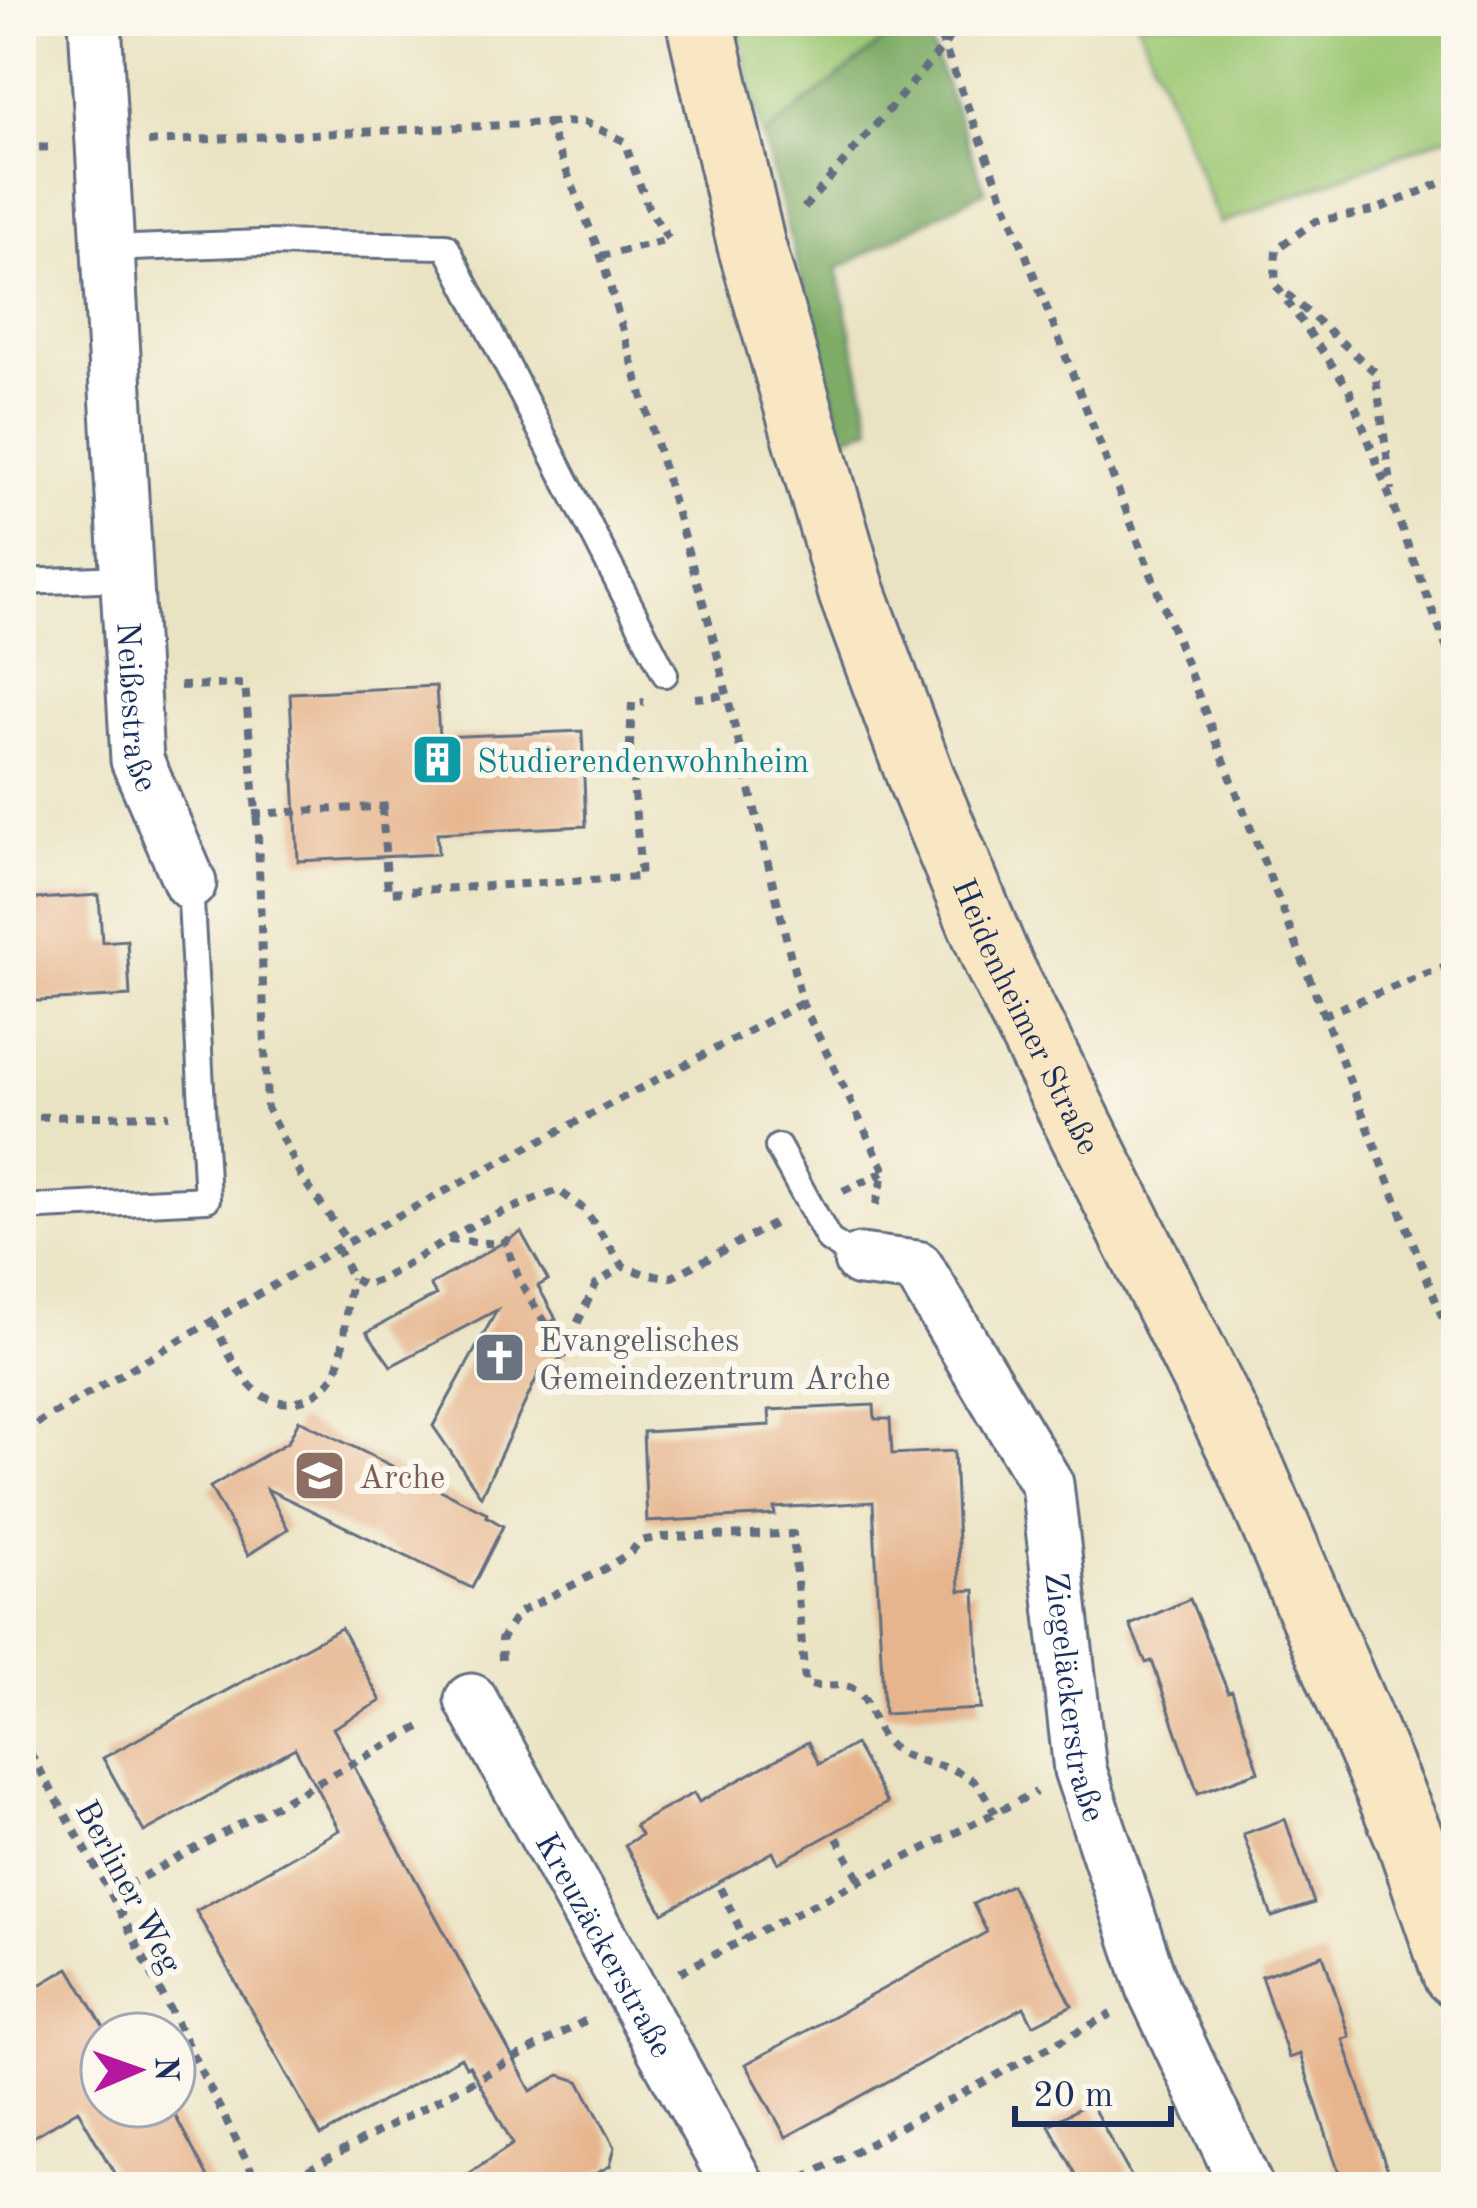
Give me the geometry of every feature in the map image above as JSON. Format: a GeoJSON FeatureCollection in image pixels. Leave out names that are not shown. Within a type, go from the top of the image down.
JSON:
{"type":"FeatureCollection","features":[{"type":"Feature","properties":{"kind":"street","name":"Neißestraße"},"geometry":{"type":"LineString","coordinates":[[95,21],[137,760],[190,884]]}},
{"type":"Feature","properties":{"kind":"street","name":"Heidenheimer Straße"},"geometry":{"type":"LineString","coordinates":[[700,21],[751,244],[852,592],[923,782],[998,964],[1251,1469],[1410,1839],[1456,1973]]}},
{"type":"Feature","properties":{"kind":"street","name":"Ziegeläckerstraße"},"geometry":{"type":"LineString","coordinates":[[860,1260],[917,1267],[1047,1484],[1080,1770],[1154,1991],[1246,2187]]}},
{"type":"Feature","properties":{"kind":"street","name":"Kreuzäckerstraße"},"geometry":{"type":"LineString","coordinates":[[489,1686],[740,2187]]}},
{"type":"Feature","properties":{"kind":"lane"},"geometry":{"type":"LineString","coordinates":[[107,248],[261,243],[446,246],[665,674]]}},
{"type":"Feature","properties":{"kind":"lane"},"geometry":{"type":"LineString","coordinates":[[21,582],[125,578]]}},
{"type":"Feature","properties":{"kind":"lane","name":"Neißestraße"},"geometry":{"type":"LineString","coordinates":[[21,1208],[207,1198],[190,884]]}},
{"type":"Feature","properties":{"kind":"lane"},"geometry":{"type":"LineString","coordinates":[[778,1147],[829,1240],[860,1260]]}},
{"type":"Feature","properties":{"kind":"path"},"geometry":{"type":"LineString","coordinates":[[933,21],[1456,1352]]}},
{"type":"Feature","properties":{"kind":"path"},"geometry":{"type":"LineString","coordinates":[[804,208],[944,46],[958,21]]}},
{"type":"Feature","properties":{"kind":"path"},"geometry":{"type":"LineString","coordinates":[[547,123],[584,122],[624,141],[648,207],[669,240],[601,256]]}},
{"type":"Feature","properties":{"kind":"path"},"geometry":{"type":"LineString","coordinates":[[1456,322],[1452,304],[1454,177],[1373,211],[1316,220],[1276,249],[1275,284],[1349,389],[1456,673]]}},
{"type":"Feature","properties":{"kind":"path"},"geometry":{"type":"LineString","coordinates":[[1275,284],[1375,372],[1394,503]]}},
{"type":"Feature","properties":{"kind":"path"},"geometry":{"type":"LineString","coordinates":[[131,688],[245,684],[257,836],[267,1108],[302,1178],[348,1242]]}},
{"type":"Feature","properties":{"kind":"path"},"geometry":{"type":"LineString","coordinates":[[688,698],[727,695]]}},
{"type":"Feature","properties":{"kind":"path"},"geometry":{"type":"LineString","coordinates":[[253,814],[386,807],[388,892],[641,877],[630,745],[632,703],[650,702]]}},
{"type":"Feature","properties":{"kind":"path"},"geometry":{"type":"LineString","coordinates":[[1323,1016],[1456,962]]}},
{"type":"Feature","properties":{"kind":"path"},"geometry":{"type":"LineString","coordinates":[[21,1433],[348,1242],[802,1003]]}},
{"type":"Feature","properties":{"kind":"path"},"geometry":{"type":"LineString","coordinates":[[21,1117],[202,1115]]}},
{"type":"Feature","properties":{"kind":"path"},"geometry":{"type":"LineString","coordinates":[[338,1248],[352,1279],[364,1285],[476,1223],[558,1190],[585,1210],[623,1266],[646,1274],[672,1277],[757,1231]]}},
{"type":"Feature","properties":{"kind":"path"},"geometry":{"type":"LineString","coordinates":[[448,1240],[501,1244],[507,1240],[524,1291],[565,1354]]}},
{"type":"Feature","properties":{"kind":"path"},"geometry":{"type":"LineString","coordinates":[[550,1366],[565,1354],[596,1284],[623,1266]]}},
{"type":"Feature","properties":{"kind":"path"},"geometry":{"type":"LineString","coordinates":[[213,1321],[240,1377],[270,1400],[290,1404],[313,1396],[335,1375],[352,1279]]}},
{"type":"Feature","properties":{"kind":"path"},"geometry":{"type":"LineString","coordinates":[[111,1894],[489,1686],[502,1660],[501,1640],[518,1613],[604,1569],[640,1541],[662,1537],[793,1534],[805,1683],[816,1688],[841,1684],[860,1693],[884,1742],[901,1755],[932,1761],[976,1782],[995,1814]]}},
{"type":"Feature","properties":{"kind":"path","name":"Berliner Weg"},"geometry":{"type":"LineString","coordinates":[[21,1737],[111,1894],[260,2187]]}},
{"type":"Feature","properties":{"kind":"path"},"geometry":{"type":"LineString","coordinates":[[837,1838],[861,1881]]}},
{"type":"Feature","properties":{"kind":"path"},"geometry":{"type":"LineString","coordinates":[[719,1888],[746,1939]]}},
{"type":"Feature","properties":{"kind":"path"},"geometry":{"type":"LineString","coordinates":[[788,2187],[1154,1991]]}},
{"type":"Feature","properties":{"kind":"green space"},"geometry":{"type":"Polygon","coordinates":[[[736,21],[909,21],[763,137],[736,21]]]}},
{"type":"Feature","properties":{"kind":"green space"},"geometry":{"type":"Polygon","coordinates":[[[909,21],[922,21],[985,190],[837,269],[872,427],[844,437],[763,137],[909,21]]]}},
{"type":"Feature","properties":{"kind":"green space"},"geometry":{"type":"Polygon","coordinates":[[[1137,21],[1456,21],[1456,133],[1220,224],[1137,21]]]}},
{"type":"Feature","properties":{"kind":"building","name":"Studierendenwohnheim"},"geometry":{"type":"Polygon","coordinates":[[[436,686],[439,737],[582,731],[586,826],[437,833],[438,854],[298,861],[290,693],[436,686]]]}},
{"type":"Feature","properties":{"kind":"building"},"geometry":{"type":"Polygon","coordinates":[[[99,895],[102,942],[127,940],[130,996],[21,1002],[21,900],[99,895]]]}},
{"type":"Feature","properties":{"kind":"building"},"geometry":{"type":"Polygon","coordinates":[[[521,1232],[548,1280],[538,1286],[556,1319],[547,1324],[567,1356],[540,1371],[481,1496],[433,1426],[497,1310],[391,1366],[367,1332],[436,1295],[430,1285],[521,1232]]]}},
{"type":"Feature","properties":{"kind":"building"},"geometry":{"type":"Polygon","coordinates":[[[874,1405],[875,1419],[890,1419],[892,1454],[954,1451],[960,1591],[975,1590],[981,1709],[884,1714],[873,1502],[774,1508],[775,1515],[647,1522],[643,1432],[770,1425],[769,1410],[874,1405]]]}},
{"type":"Feature","properties":{"kind":"building"},"geometry":{"type":"Polygon","coordinates":[[[299,1420],[487,1513],[503,1526],[472,1588],[267,1489],[288,1529],[248,1555],[210,1487],[288,1442],[299,1420]]]}},
{"type":"Feature","properties":{"kind":"building"},"geometry":{"type":"Polygon","coordinates":[[[1190,1599],[1228,1692],[1232,1691],[1259,1771],[1198,1793],[1152,1661],[1146,1663],[1130,1625],[1190,1599]]]}},
{"type":"Feature","properties":{"kind":"building"},"geometry":{"type":"Polygon","coordinates":[[[341,1628],[381,1701],[333,1728],[531,2091],[560,2075],[579,2081],[615,2147],[610,2166],[570,2187],[449,2187],[513,2144],[461,2057],[321,2136],[196,1911],[339,1830],[295,1748],[144,1832],[103,1758],[341,1628]]]}},
{"type":"Feature","properties":{"kind":"building"},"geometry":{"type":"Polygon","coordinates":[[[808,1742],[819,1764],[855,1744],[887,1803],[778,1863],[773,1852],[663,1913],[625,1845],[641,1835],[635,1825],[694,1793],[699,1802],[808,1742]]]}},
{"type":"Feature","properties":{"kind":"building"},"geometry":{"type":"Polygon","coordinates":[[[1285,1819],[1314,1903],[1272,1917],[1243,1834],[1285,1819]]]}},
{"type":"Feature","properties":{"kind":"building"},"geometry":{"type":"Polygon","coordinates":[[[1011,1885],[1072,2005],[1033,2025],[1024,2007],[786,2137],[746,2064],[987,1932],[973,1904],[1011,1885]]]}},
{"type":"Feature","properties":{"kind":"building"},"geometry":{"type":"Polygon","coordinates":[[[1323,1955],[1350,2037],[1343,2039],[1388,2172],[1343,2186],[1300,2054],[1289,2058],[1261,1976],[1323,1955]]]}},
{"type":"Feature","properties":{"kind":"building"},"geometry":{"type":"Polygon","coordinates":[[[69,1968],[94,2010],[78,2010],[78,2110],[21,2144],[21,1996],[69,1968]]]}},
{"type":"Feature","properties":{"kind":"building"},"geometry":{"type":"Polygon","coordinates":[[[1090,2102],[1137,2187],[1083,2187],[1049,2125],[1090,2102]]]}},
{"type":"Feature","properties":{"kind":"building"},"geometry":{"type":"Polygon","coordinates":[[[89,2130],[183,2130],[213,2187],[122,2187],[89,2130]]]}},
{"type":"Feature","properties":{"kind":"place","name":"Studierendenwohnheim"},"geometry":{"type":"Point","coordinates":[438,760]}},
{"type":"Feature","properties":{"kind":"place","name":"Evangelisches Gemeindezentrum Arche"},"geometry":{"type":"Point","coordinates":[500,1358]}},
{"type":"Feature","properties":{"kind":"place","name":"Arche"},"geometry":{"type":"Point","coordinates":[320,1476]}}]}
